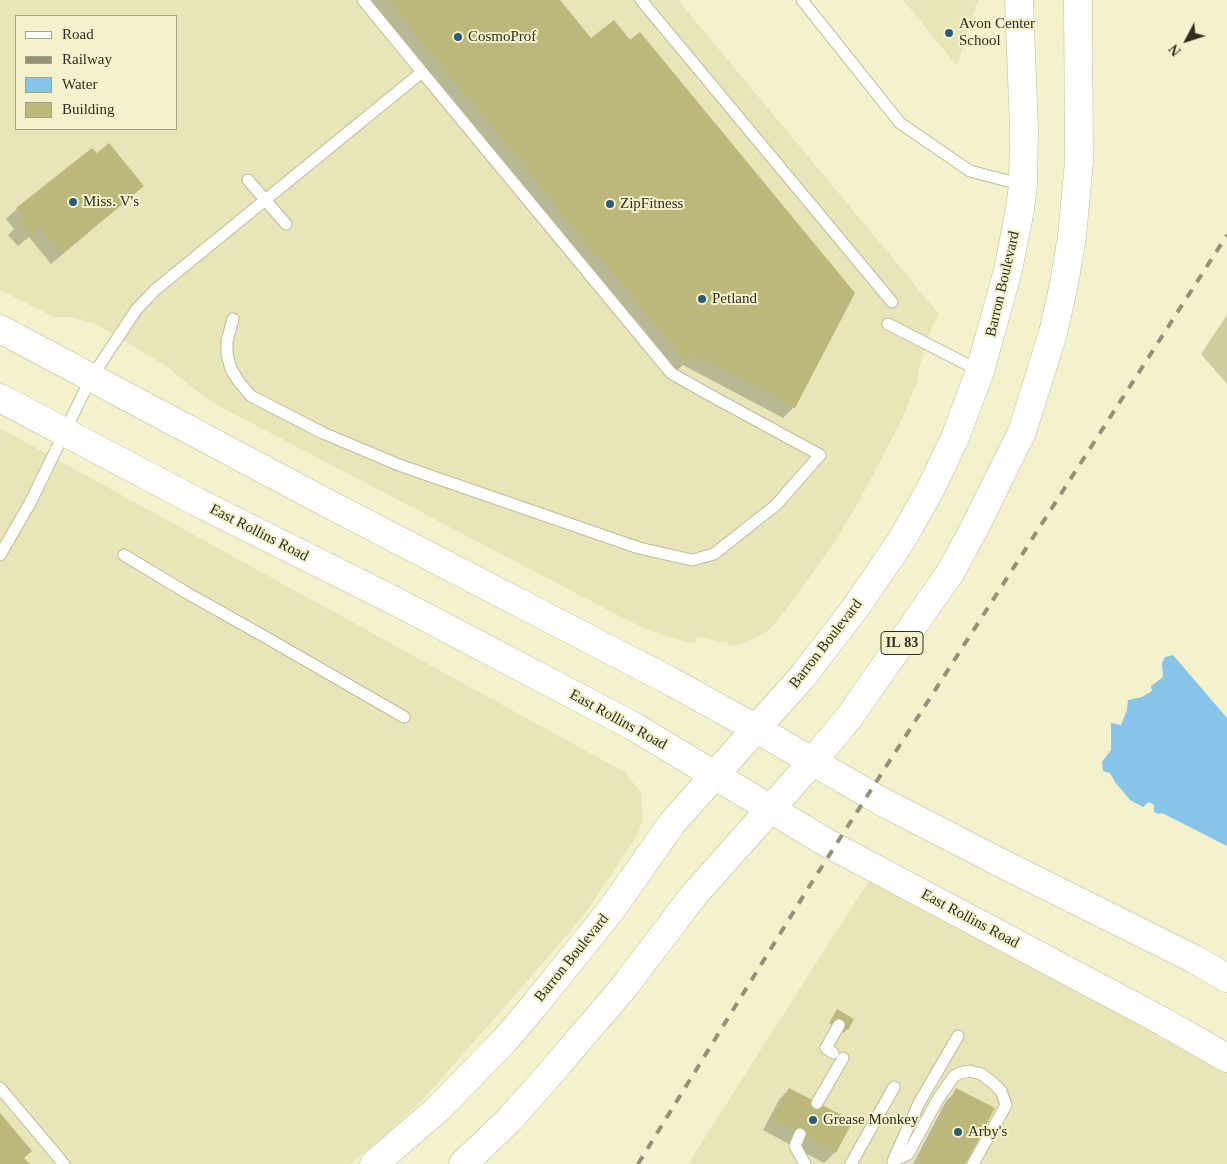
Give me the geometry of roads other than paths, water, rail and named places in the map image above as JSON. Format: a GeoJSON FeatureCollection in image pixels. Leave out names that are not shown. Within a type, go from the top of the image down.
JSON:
{"type":"FeatureCollection","features":[{"type":"Feature","properties":{"kind":"main road","name":"Barron Boulevard"},"geometry":{"type":"LineString","coordinates":[[374,1164],[439,1108],[505,1040],[605,917],[673,822],[803,676],[856,607],[902,541],[930,490],[955,438],[980,371],[1008,270],[1023,185],[1024,130],[1019,0]]}},
{"type":"Feature","properties":{"kind":"main road","name":"IL 83"},"geometry":{"type":"LineString","coordinates":[[463,1164],[508,1120],[548,1076],[624,986],[693,896],[813,761],[850,716],[950,573],[975,527],[1022,432],[1054,332],[1072,236],[1079,162],[1078,0]]}},
{"type":"Feature","properties":{"kind":"main road"},"geometry":{"type":"LineString","coordinates":[[0,329],[325,502],[672,682],[879,800],[1194,959],[1227,978]]}},
{"type":"Feature","properties":{"kind":"main road","name":"East Rollins Road"},"geometry":{"type":"LineString","coordinates":[[0,398],[64,433],[406,607],[616,717],[826,843],[1164,1022],[1227,1058]]}},
{"type":"Feature","properties":{"kind":"lane"},"geometry":{"type":"LineString","coordinates":[[232,319],[227,341],[227,354],[231,369],[251,396],[323,434],[399,465],[639,548],[692,560],[714,554],[776,505],[820,455],[671,373],[363,0]]}},
{"type":"Feature","properties":{"kind":"lane"},"geometry":{"type":"LineString","coordinates":[[642,0],[892,302]]}},
{"type":"Feature","properties":{"kind":"lane"},"geometry":{"type":"LineString","coordinates":[[802,0],[900,123],[970,171],[1023,185]]}},
{"type":"Feature","properties":{"kind":"lane"},"geometry":{"type":"LineString","coordinates":[[0,555],[30,502],[91,378],[136,310],[155,290],[422,72]]}},
{"type":"Feature","properties":{"kind":"lane"},"geometry":{"type":"LineString","coordinates":[[248,180],[286,224]]}},
{"type":"Feature","properties":{"kind":"lane"},"geometry":{"type":"LineString","coordinates":[[888,324],[980,371]]}},
{"type":"Feature","properties":{"kind":"lane"},"geometry":{"type":"LineString","coordinates":[[124,555],[404,717]]}},
{"type":"Feature","properties":{"kind":"lane"},"geometry":{"type":"LineString","coordinates":[[817,1103],[838,1056],[826,1048],[840,1025]]}},
{"type":"Feature","properties":{"kind":"lane"},"geometry":{"type":"LineString","coordinates":[[958,1036],[919,1103],[893,1161],[908,1154],[938,1099],[954,1076],[960,1072],[970,1071],[981,1074],[1001,1090],[1006,1105],[973,1164]]}},
{"type":"Feature","properties":{"kind":"lane"},"geometry":{"type":"LineString","coordinates":[[851,1164],[894,1087]]}},
{"type":"Feature","properties":{"kind":"lane"},"geometry":{"type":"LineString","coordinates":[[0,1088],[64,1164]]}},
{"type":"Feature","properties":{"kind":"lane"},"geometry":{"type":"LineString","coordinates":[[800,1134],[795,1146],[805,1164]]}},
{"type":"Feature","properties":{"kind":"water"},"geometry":{"type":"Polygon","coordinates":[[[1173,655],[1227,718],[1227,846],[1162,813],[1154,812],[1154,805],[1149,802],[1143,807],[1130,800],[1110,773],[1103,771],[1102,762],[1111,750],[1111,723],[1121,725],[1127,710],[1128,700],[1142,697],[1152,691],[1151,686],[1163,677],[1162,663],[1165,657],[1173,655]]]}},
{"type":"Feature","properties":{"kind":"railway"},"geometry":{"type":"LineString","coordinates":[[638,1164],[812,882],[1227,235]]}},
{"type":"Feature","properties":{"kind":"place","name":"Avon Center School"},"geometry":{"type":"Point","coordinates":[949,33]}},
{"type":"Feature","properties":{"kind":"place","name":"CosmoProf"},"geometry":{"type":"Point","coordinates":[458,37]}},
{"type":"Feature","properties":{"kind":"place","name":"Miss. V's"},"geometry":{"type":"Point","coordinates":[73,202]}},
{"type":"Feature","properties":{"kind":"place","name":"ZipFitness"},"geometry":{"type":"Point","coordinates":[610,204]}},
{"type":"Feature","properties":{"kind":"place","name":"Petland"},"geometry":{"type":"Point","coordinates":[702,299]}},
{"type":"Feature","properties":{"kind":"place","name":"Grease Monkey"},"geometry":{"type":"Point","coordinates":[813,1120]}},
{"type":"Feature","properties":{"kind":"place","name":"Arby's"},"geometry":{"type":"Point","coordinates":[958,1132]}}]}
